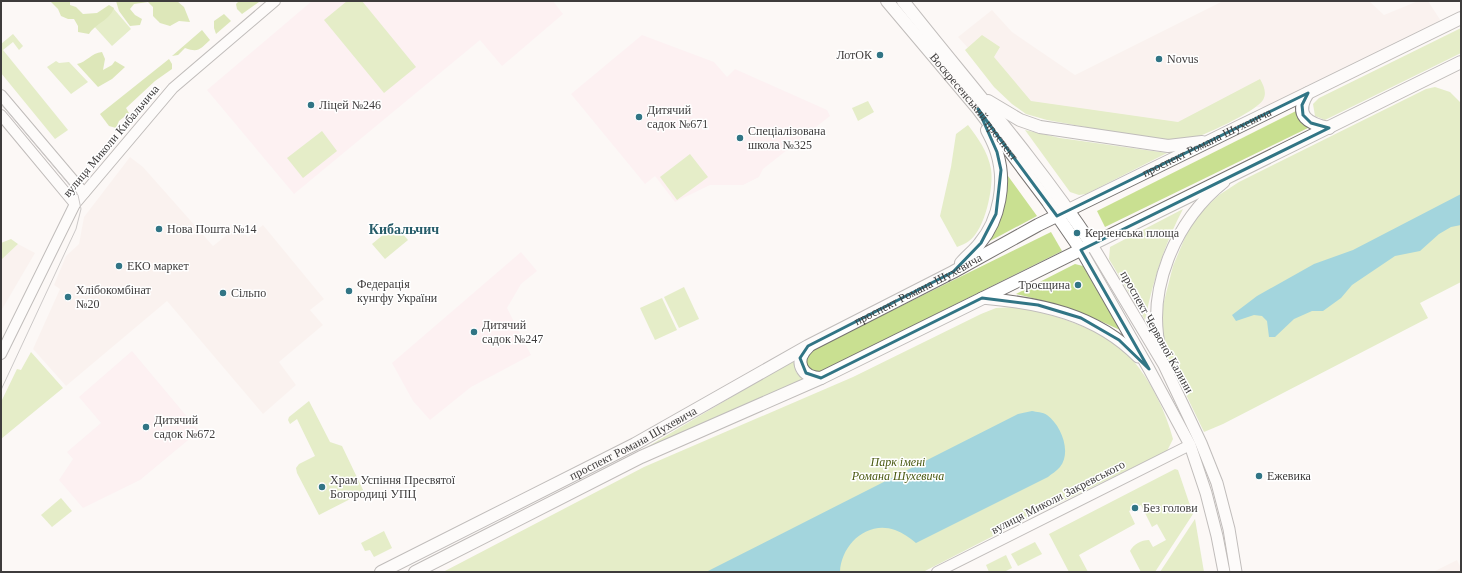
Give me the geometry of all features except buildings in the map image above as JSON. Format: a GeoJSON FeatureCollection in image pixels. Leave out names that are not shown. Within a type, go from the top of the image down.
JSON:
{"type":"FeatureCollection","features":[{"type":"Feature","properties":{"kind":"main road","name":"Воскресенський проспект"},"geometry":{"type":"LineString","coordinates":[[887,1],[978,109],[1057,216]]}},
{"type":"Feature","properties":{"kind":"main road","name":"Воскресенський проспект"},"geometry":{"type":"LineString","coordinates":[[903,1],[1020,144],[1069,210]]}},
{"type":"Feature","properties":{"kind":"main road","name":"проспект Романа Шухевича"},"geometry":{"type":"LineString","coordinates":[[381,572],[635,444],[808,346],[953,272],[1057,216],[1215,140],[1461,18]]}},
{"type":"Feature","properties":{"kind":"main road","name":"проспект Романа Шухевича"},"geometry":{"type":"LineString","coordinates":[[415,572],[641,458],[822,378],[1461,62]]}},
{"type":"Feature","properties":{"kind":"main road"},"geometry":{"type":"LineString","coordinates":[[1308,93],[1302,105],[1304,115],[1311,123],[1329,128]]}},
{"type":"Feature","properties":{"kind":"main road"},"geometry":{"type":"LineString","coordinates":[[980,96],[1020,120],[1040,127],[1168,146],[1215,140]]}},
{"type":"Feature","properties":{"kind":"main road"},"geometry":{"type":"LineString","coordinates":[[953,272],[981,243],[990,228],[1000,196],[1001,170],[997,152],[978,109]]}},
{"type":"Feature","properties":{"kind":"main road"},"geometry":{"type":"LineString","coordinates":[[1164,365],[1158,341],[1156,309],[1167,260],[1191,216],[1214,190],[1234,174]]}},
{"type":"Feature","properties":{"kind":"main road"},"geometry":{"type":"LineString","coordinates":[[1069,210],[1087,248]]}},
{"type":"Feature","properties":{"kind":"main road"},"geometry":{"type":"LineString","coordinates":[[1057,216],[1087,248]]}},
{"type":"Feature","properties":{"kind":"main road","name":"проспект Червоної Калини"},"geometry":{"type":"LineString","coordinates":[[1087,248],[1164,365],[1201,443],[1216,483],[1229,529],[1236,572]]}},
{"type":"Feature","properties":{"kind":"main road","name":"проспект Червоної Калини"},"geometry":{"type":"LineString","coordinates":[[1087,248],[1190,445],[1206,493],[1224,572]]}},
{"type":"Feature","properties":{"kind":"main road"},"geometry":{"type":"LineString","coordinates":[[982,298],[1016,301],[1038,305],[1081,318],[1108,332],[1119,340],[1149,369]]}},
{"type":"Feature","properties":{"kind":"main road"},"geometry":{"type":"LineString","coordinates":[[808,346],[800,358],[802,369],[810,376],[822,378]]}},
{"type":"Feature","properties":{"kind":"street","name":"вулиця Миколи Кибальчича"},"geometry":{"type":"LineString","coordinates":[[1,354],[75,204],[173,88],[275,1]]}},
{"type":"Feature","properties":{"kind":"street"},"geometry":{"type":"LineString","coordinates":[[1444,27],[1461,11]]}},
{"type":"Feature","properties":{"kind":"street"},"geometry":{"type":"LineString","coordinates":[[1,95],[84,193]]}},
{"type":"Feature","properties":{"kind":"street"},"geometry":{"type":"LineString","coordinates":[[1,115],[75,204]]}},
{"type":"Feature","properties":{"kind":"street","name":"вулиця Миколи Закревського"},"geometry":{"type":"LineString","coordinates":[[937,572],[1190,445]]}},
{"type":"Feature","properties":{"kind":"highlighted area"},"geometry":{"type":"Polygon","coordinates":[[[1308,93],[1302,105],[1303,115],[1311,123],[1329,128],[1081,250],[1149,369],[1119,340],[1081,318],[1038,305],[982,298],[821,378],[806,373],[800,358],[808,346],[953,272],[981,243],[996,214],[1001,170],[997,152],[978,109],[1057,216],[1308,93]]]}},
{"type":"Feature","properties":{"kind":"shaded area","name":"Ліцей №246"},"geometry":{"type":"Polygon","coordinates":[[[312,1],[553,1],[563,14],[502,66],[480,40],[294,194],[207,90],[312,1]]]}},
{"type":"Feature","properties":{"kind":"shaded area"},"geometry":{"type":"Polygon","coordinates":[[[1223,1],[1369,1],[1384,15],[1418,1],[1428,1],[1441,21],[1268,107],[1249,107],[1192,134],[1022,107],[958,37],[992,10],[1012,32],[1075,75],[1223,1]]]}},
{"type":"Feature","properties":{"kind":"shaded area"},"geometry":{"type":"Polygon","coordinates":[[[642,35],[714,62],[727,77],[735,69],[827,110],[830,116],[763,169],[759,177],[743,185],[710,185],[675,202],[655,176],[645,184],[571,94],[642,35]]]}},
{"type":"Feature","properties":{"kind":"shaded area"},"geometry":{"type":"Polygon","coordinates":[[[130,157],[143,167],[213,246],[238,226],[248,237],[263,225],[324,299],[310,310],[323,325],[279,362],[296,385],[263,414],[167,301],[66,386],[33,349],[60,289],[54,285],[66,256],[79,244],[84,217],[130,157]]]}},
{"type":"Feature","properties":{"kind":"shaded area"},"geometry":{"type":"Polygon","coordinates":[[[18,244],[35,253],[1,311],[1,260],[18,244]]]}},
{"type":"Feature","properties":{"kind":"shaded area","name":"Дитячий садок №247"},"geometry":{"type":"Polygon","coordinates":[[[521,252],[537,271],[521,284],[507,308],[531,355],[471,387],[430,420],[413,401],[392,363],[521,252]]]}},
{"type":"Feature","properties":{"kind":"shaded area","name":"Дитячий садок №672"},"geometry":{"type":"Polygon","coordinates":[[[132,351],[199,431],[140,480],[83,508],[59,480],[73,459],[67,452],[101,423],[79,397],[132,351]]]}},
{"type":"Feature","properties":{"kind":"shaded area"},"geometry":{"type":"Polygon","coordinates":[[[1457,560],[1461,568],[1459,572],[1433,572],[1457,560]]]}},
{"type":"Feature","properties":{"kind":"green space"},"geometry":{"type":"Polygon","coordinates":[[[50,1],[70,1],[70,5],[76,7],[83,14],[97,13],[109,5],[114,8],[109,16],[89,34],[78,32],[78,26],[74,19],[68,19],[61,16],[58,9],[50,1]]]}},
{"type":"Feature","properties":{"kind":"green space"},"geometry":{"type":"Polygon","coordinates":[[[116,1],[177,1],[184,7],[190,22],[179,21],[170,26],[160,23],[153,16],[153,7],[148,2],[134,4],[130,9],[135,15],[142,19],[140,25],[130,26],[119,11],[116,1]]]}},
{"type":"Feature","properties":{"kind":"green space"},"geometry":{"type":"Polygon","coordinates":[[[239,1],[259,2],[242,14],[237,9],[236,4],[239,1]]]}},
{"type":"Feature","properties":{"kind":"green space"},"geometry":{"type":"Polygon","coordinates":[[[347,1],[362,1],[416,67],[384,93],[324,20],[347,1]]]}},
{"type":"Feature","properties":{"kind":"green space"},"geometry":{"type":"Polygon","coordinates":[[[113,8],[131,29],[112,46],[93,25],[113,8]]]}},
{"type":"Feature","properties":{"kind":"green space"},"geometry":{"type":"Polygon","coordinates":[[[224,14],[231,21],[216,34],[214,21],[224,14]]]}},
{"type":"Feature","properties":{"kind":"green space"},"geometry":{"type":"Polygon","coordinates":[[[1461,28],[1461,53],[1325,120],[1315,116],[1313,104],[1319,98],[1461,28]]]}},
{"type":"Feature","properties":{"kind":"green space"},"geometry":{"type":"Polygon","coordinates":[[[202,30],[210,40],[204,46],[196,50],[185,48],[178,55],[172,56],[202,30]]]}},
{"type":"Feature","properties":{"kind":"green space"},"geometry":{"type":"Polygon","coordinates":[[[13,34],[23,46],[19,50],[13,42],[3,50],[68,130],[55,139],[1,73],[1,44],[13,34]]]}},
{"type":"Feature","properties":{"kind":"green space"},"geometry":{"type":"Polygon","coordinates":[[[982,35],[1000,47],[994,57],[1031,101],[1178,122],[1260,79],[1264,87],[1265,95],[1263,100],[1258,105],[1228,123],[1194,138],[1168,142],[1047,120],[1026,114],[1012,104],[994,87],[965,50],[982,35]]]}},
{"type":"Feature","properties":{"kind":"green space"},"geometry":{"type":"Polygon","coordinates":[[[102,52],[105,59],[103,70],[112,65],[115,61],[125,67],[112,79],[98,87],[77,64],[95,54],[102,52]]]}},
{"type":"Feature","properties":{"kind":"green space"},"geometry":{"type":"Polygon","coordinates":[[[169,59],[172,64],[172,69],[155,81],[126,108],[129,113],[119,121],[116,128],[109,126],[100,114],[169,59]]]}},
{"type":"Feature","properties":{"kind":"green space"},"geometry":{"type":"Polygon","coordinates":[[[56,61],[59,63],[69,62],[88,82],[71,94],[47,67],[56,61]]]}},
{"type":"Feature","properties":{"kind":"green space"},"geometry":{"type":"Polygon","coordinates":[[[1435,87],[1450,92],[1461,103],[1461,282],[1420,303],[1428,318],[1223,424],[1204,432],[1164,349],[1160,317],[1173,266],[1189,228],[1204,209],[1219,195],[1239,182],[1426,89],[1435,87]]]}},
{"type":"Feature","properties":{"kind":"green space"},"geometry":{"type":"Polygon","coordinates":[[[868,101],[874,112],[858,121],[852,108],[868,101]]]}},
{"type":"Feature","properties":{"kind":"green space"},"geometry":{"type":"Polygon","coordinates":[[[1300,109],[1310,127],[1105,227],[1097,211],[1300,109]]]}},
{"type":"Feature","properties":{"kind":"green space"},"geometry":{"type":"Polygon","coordinates":[[[968,125],[979,140],[988,157],[992,177],[990,197],[980,228],[969,241],[957,247],[940,216],[951,167],[956,134],[968,125]]]}},
{"type":"Feature","properties":{"kind":"green space"},"geometry":{"type":"Polygon","coordinates":[[[1025,130],[1060,138],[1167,153],[1086,194],[1079,195],[1070,192],[1025,130]]]}},
{"type":"Feature","properties":{"kind":"green space"},"geometry":{"type":"Polygon","coordinates":[[[322,131],[337,151],[303,178],[287,158],[322,131]]]}},
{"type":"Feature","properties":{"kind":"green space"},"geometry":{"type":"Polygon","coordinates":[[[690,154],[708,177],[677,200],[660,177],[690,154]]]}},
{"type":"Feature","properties":{"kind":"green space"},"geometry":{"type":"Polygon","coordinates":[[[1008,176],[1037,216],[990,241],[1004,206],[1008,176]]]}},
{"type":"Feature","properties":{"kind":"green space"},"geometry":{"type":"Polygon","coordinates":[[[1183,209],[1170,236],[1160,263],[1145,320],[1109,259],[1110,247],[1183,209]]]}},
{"type":"Feature","properties":{"kind":"green space"},"geometry":{"type":"Polygon","coordinates":[[[395,225],[408,240],[385,259],[372,244],[395,225]]]}},
{"type":"Feature","properties":{"kind":"green space"},"geometry":{"type":"Polygon","coordinates":[[[1051,232],[1062,251],[818,373],[807,365],[807,359],[810,351],[1051,232]]]}},
{"type":"Feature","properties":{"kind":"green space"},"geometry":{"type":"Polygon","coordinates":[[[11,239],[18,244],[1,260],[1,243],[11,239]]]}},
{"type":"Feature","properties":{"kind":"green space"},"geometry":{"type":"Polygon","coordinates":[[[1075,264],[1083,266],[1120,330],[1069,309],[1016,294],[1075,264]]]}},
{"type":"Feature","properties":{"kind":"green space"},"geometry":{"type":"Polygon","coordinates":[[[684,287],[699,319],[679,328],[664,297],[684,287]]]}},
{"type":"Feature","properties":{"kind":"green space"},"geometry":{"type":"Polygon","coordinates":[[[662,298],[677,330],[655,340],[640,308],[662,298]]]}},
{"type":"Feature","properties":{"kind":"green space","name":"Парк імені Романа Шухевича"},"geometry":{"type":"Polygon","coordinates":[[[1014,307],[1044,313],[1078,324],[1109,340],[1122,349],[1139,368],[1162,408],[1173,439],[1167,451],[1032,516],[923,572],[443,572],[644,467],[853,377],[981,314],[996,308],[1014,307]]]}},
{"type":"Feature","properties":{"kind":"green space"},"geometry":{"type":"Polygon","coordinates":[[[31,352],[63,388],[1,439],[1,402],[17,369],[21,370],[31,352]]]}},
{"type":"Feature","properties":{"kind":"green space"},"geometry":{"type":"Polygon","coordinates":[[[794,360],[796,372],[805,380],[642,450],[794,360]]]}},
{"type":"Feature","properties":{"kind":"green space"},"geometry":{"type":"Polygon","coordinates":[[[309,401],[330,442],[342,446],[364,492],[319,515],[297,473],[296,468],[299,464],[315,456],[297,419],[290,424],[288,420],[289,417],[309,401]]]}},
{"type":"Feature","properties":{"kind":"green space"},"geometry":{"type":"Polygon","coordinates":[[[1175,469],[1178,470],[1193,514],[1155,572],[1141,572],[1130,551],[1136,544],[1143,541],[1149,540],[1153,547],[1166,540],[1157,524],[1152,527],[1141,505],[1129,511],[1135,524],[1079,555],[1088,572],[1069,572],[1049,534],[1175,469]]]}},
{"type":"Feature","properties":{"kind":"green space"},"geometry":{"type":"Polygon","coordinates":[[[61,498],[72,511],[52,527],[41,515],[61,498]]]}},
{"type":"Feature","properties":{"kind":"green space"},"geometry":{"type":"Polygon","coordinates":[[[1195,519],[1204,572],[1160,572],[1195,519]]]}},
{"type":"Feature","properties":{"kind":"green space"},"geometry":{"type":"Polygon","coordinates":[[[384,531],[392,548],[374,557],[370,550],[365,551],[361,543],[384,531]]]}},
{"type":"Feature","properties":{"kind":"green space"},"geometry":{"type":"Polygon","coordinates":[[[1035,542],[1042,554],[1018,566],[1011,554],[1035,542]]]}},
{"type":"Feature","properties":{"kind":"green space"},"geometry":{"type":"Polygon","coordinates":[[[1006,555],[1012,568],[1004,572],[989,572],[986,565],[1006,555]]]}},
{"type":"Feature","properties":{"kind":"water"},"geometry":{"type":"Polygon","coordinates":[[[1461,194],[1461,225],[1451,227],[1439,234],[1420,251],[1395,256],[1352,285],[1341,298],[1323,311],[1312,311],[1294,319],[1275,337],[1269,337],[1267,321],[1262,316],[1254,315],[1236,321],[1232,315],[1257,296],[1314,264],[1353,250],[1461,194]]]}},
{"type":"Feature","properties":{"kind":"water"},"geometry":{"type":"Polygon","coordinates":[[[1032,411],[1047,415],[1057,425],[1065,447],[1063,461],[1059,468],[1048,477],[916,543],[895,530],[885,528],[875,529],[857,537],[850,544],[845,553],[840,572],[706,572],[1018,414],[1032,411]]]}},
{"type":"Feature","properties":{"kind":"tram line"},"geometry":{"type":"LineString","coordinates":[[1,104],[78,195],[81,209],[76,229],[1,390]]}},
{"type":"Feature","properties":{"kind":"place","name":"ЛотОК"},"geometry":{"type":"Point","coordinates":[880,55]}},
{"type":"Feature","properties":{"kind":"place","name":"Novus"},"geometry":{"type":"Point","coordinates":[1159,59]}},
{"type":"Feature","properties":{"kind":"place","name":"Ліцей №246"},"geometry":{"type":"Point","coordinates":[311,105]}},
{"type":"Feature","properties":{"kind":"place","name":"Дитячий садок №671"},"geometry":{"type":"Point","coordinates":[639,117]}},
{"type":"Feature","properties":{"kind":"place","name":"Спеціалізована школа №325"},"geometry":{"type":"Point","coordinates":[740,138]}},
{"type":"Feature","properties":{"kind":"place","name":"Нова Пошта №14"},"geometry":{"type":"Point","coordinates":[159,229]}},
{"type":"Feature","properties":{"kind":"place","name":"Керченська площа"},"geometry":{"type":"Point","coordinates":[1077,233]}},
{"type":"Feature","properties":{"kind":"place","name":"ЕКО маркет"},"geometry":{"type":"Point","coordinates":[119,266]}},
{"type":"Feature","properties":{"kind":"place","name":"Троєщина"},"geometry":{"type":"Point","coordinates":[1078,285]}},
{"type":"Feature","properties":{"kind":"place","name":"Федерація кунгфу України"},"geometry":{"type":"Point","coordinates":[349,291]}},
{"type":"Feature","properties":{"kind":"place","name":"Сільпо"},"geometry":{"type":"Point","coordinates":[223,293]}},
{"type":"Feature","properties":{"kind":"place","name":"Хлібокомбінат №20"},"geometry":{"type":"Point","coordinates":[68,297]}},
{"type":"Feature","properties":{"kind":"place","name":"Дитячий садок №247"},"geometry":{"type":"Point","coordinates":[474,332]}},
{"type":"Feature","properties":{"kind":"place","name":"Дитячий садок №672"},"geometry":{"type":"Point","coordinates":[146,427]}},
{"type":"Feature","properties":{"kind":"place","name":"Ежевика"},"geometry":{"type":"Point","coordinates":[1259,476]}},
{"type":"Feature","properties":{"kind":"place","name":"Храм Успіння Пресвятої Богородиці УПЦ"},"geometry":{"type":"Point","coordinates":[322,487]}},
{"type":"Feature","properties":{"kind":"place","name":"Без голови"},"geometry":{"type":"Point","coordinates":[1135,508]}},
{"type":"Feature","properties":{"kind":"district","name":"Кибальчич"},"geometry":{"type":"Point","coordinates":[404,229]}}]}
